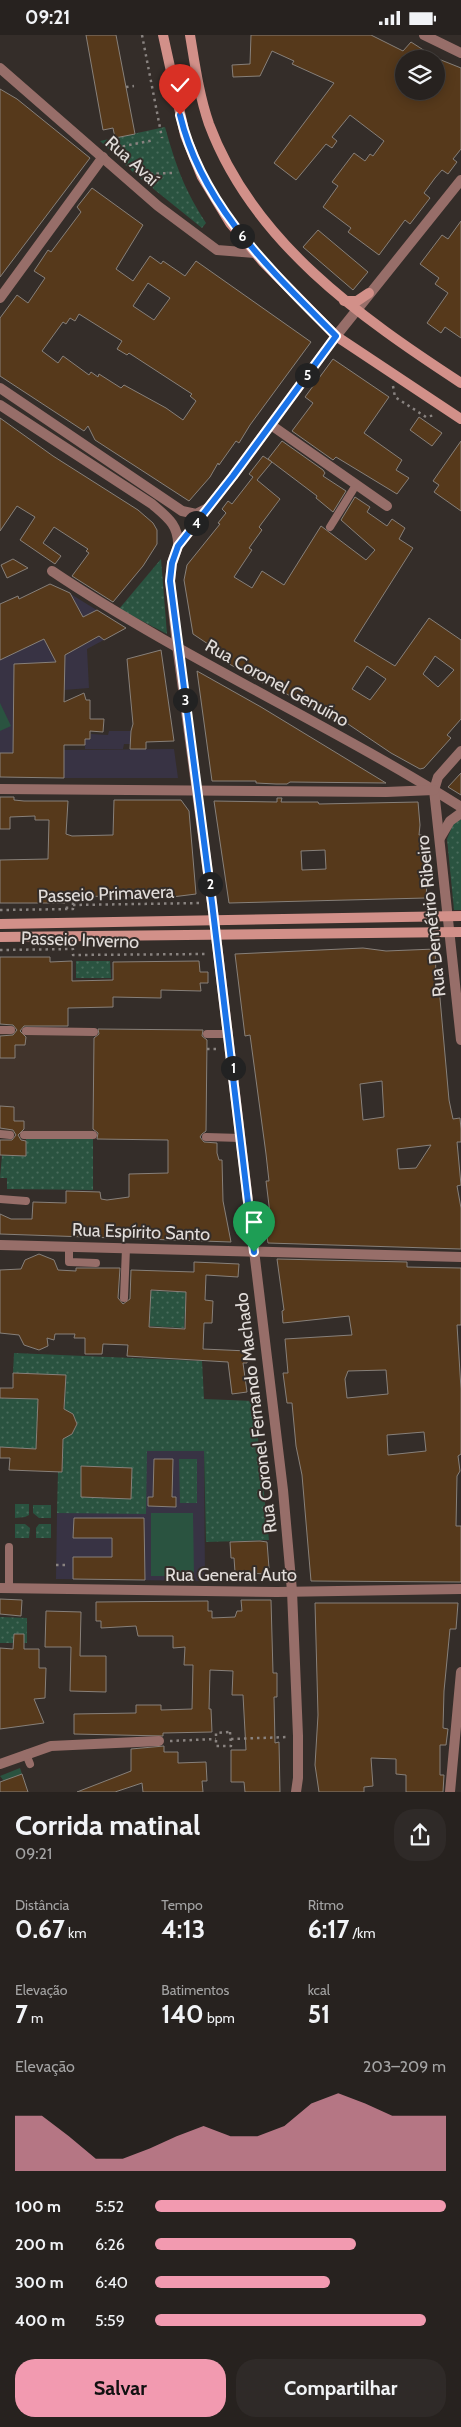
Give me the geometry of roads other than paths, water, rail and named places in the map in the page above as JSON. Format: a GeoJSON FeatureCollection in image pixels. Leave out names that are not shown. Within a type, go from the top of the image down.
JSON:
{"type":"FeatureCollection","features":[{"type":"Feature","properties":{"kind":"main road"},"geometry":{"type":"LineString","coordinates":[[163,35],[185,135],[202,177],[230,223],[255,253],[336,336],[461,419]]}},
{"type":"Feature","properties":{"kind":"main road"},"geometry":{"type":"LineString","coordinates":[[190,35],[197,75],[209,123],[226,161],[251,202],[309,269],[344,301],[461,383]]}},
{"type":"Feature","properties":{"kind":"main road"},"geometry":{"type":"LineString","coordinates":[[344,301],[357,301],[369,293]]}},
{"type":"Feature","properties":{"kind":"main road"},"geometry":{"type":"LineString","coordinates":[[0,924],[461,916]]}},
{"type":"Feature","properties":{"kind":"main road"},"geometry":{"type":"LineString","coordinates":[[0,937],[461,932]]}},
{"type":"Feature","properties":{"kind":"street"},"geometry":{"type":"LineString","coordinates":[[424,35],[461,53]]}},
{"type":"Feature","properties":{"kind":"street","name":"Rua Avaí"},"geometry":{"type":"LineString","coordinates":[[0,68],[158,206],[217,250],[255,253]]}},
{"type":"Feature","properties":{"kind":"street"},"geometry":{"type":"LineString","coordinates":[[0,297],[103,157]]}},
{"type":"Feature","properties":{"kind":"street"},"geometry":{"type":"LineString","coordinates":[[178,546],[369,293],[461,179]]}},
{"type":"Feature","properties":{"kind":"street"},"geometry":{"type":"LineString","coordinates":[[0,388],[182,511],[196,513],[209,507]]}},
{"type":"Feature","properties":{"kind":"street"},"geometry":{"type":"LineString","coordinates":[[0,405],[152,504],[171,520],[176,527],[178,546]]}},
{"type":"Feature","properties":{"kind":"street"},"geometry":{"type":"LineString","coordinates":[[271,425],[386,506]]}},
{"type":"Feature","properties":{"kind":"street","name":"Rua Coronel Fernando Machado"},"geometry":{"type":"LineString","coordinates":[[178,546],[172,563],[170,581],[177,645],[229,1034],[283,1490],[292,1591],[298,1736],[296,1792]]}},
{"type":"Feature","properties":{"kind":"street","name":"Rua Coronel Genuíno"},"geometry":{"type":"LineString","coordinates":[[52,571],[109,609],[177,645],[461,807]]}},
{"type":"Feature","properties":{"kind":"street"},"geometry":{"type":"LineString","coordinates":[[0,789],[386,792],[434,790],[438,777],[461,751]]}},
{"type":"Feature","properties":{"kind":"street","name":"Rua Demétrio Ribeiro"},"geometry":{"type":"LineString","coordinates":[[434,790],[446,916],[461,1039]]}},
{"type":"Feature","properties":{"kind":"street"},"geometry":{"type":"LineString","coordinates":[[440,838],[450,821],[461,813]]}},
{"type":"Feature","properties":{"kind":"street","name":"Rua Espírito Santo"},"geometry":{"type":"LineString","coordinates":[[0,1245],[461,1257]]}},
{"type":"Feature","properties":{"kind":"street","name":"Rua General Auto"},"geometry":{"type":"LineString","coordinates":[[4,1589],[292,1591],[461,1589]]}},
{"type":"Feature","properties":{"kind":"street"},"geometry":{"type":"LineString","coordinates":[[450,1792],[461,1672]]}},
{"type":"Feature","properties":{"kind":"street"},"geometry":{"type":"LineString","coordinates":[[0,1764],[28,1759],[51,1745],[159,1741]]}},
{"type":"Feature","properties":{"kind":"lane"},"geometry":{"type":"LineString","coordinates":[[330,527],[356,485]]}},
{"type":"Feature","properties":{"kind":"lane"},"geometry":{"type":"LineString","coordinates":[[0,1030],[11,1030]]}},
{"type":"Feature","properties":{"kind":"lane"},"geometry":{"type":"LineString","coordinates":[[26,1031],[94,1032]]}},
{"type":"Feature","properties":{"kind":"lane"},"geometry":{"type":"LineString","coordinates":[[207,1033],[229,1034]]}},
{"type":"Feature","properties":{"kind":"lane"},"geometry":{"type":"LineString","coordinates":[[0,1135],[10,1135]]}},
{"type":"Feature","properties":{"kind":"lane"},"geometry":{"type":"LineString","coordinates":[[24,1135],[93,1135]]}},
{"type":"Feature","properties":{"kind":"lane"},"geometry":{"type":"LineString","coordinates":[[206,1137],[241,1138]]}},
{"type":"Feature","properties":{"kind":"lane"},"geometry":{"type":"LineString","coordinates":[[0,1199],[26,1201]]}},
{"type":"Feature","properties":{"kind":"lane"},"geometry":{"type":"LineString","coordinates":[[69,1246],[69,1262],[96,1263]]}},
{"type":"Feature","properties":{"kind":"lane"},"geometry":{"type":"LineString","coordinates":[[124,1299],[126,1248]]}},
{"type":"Feature","properties":{"kind":"lane"},"geometry":{"type":"LineString","coordinates":[[4,1589],[9,1547]]}}]}
